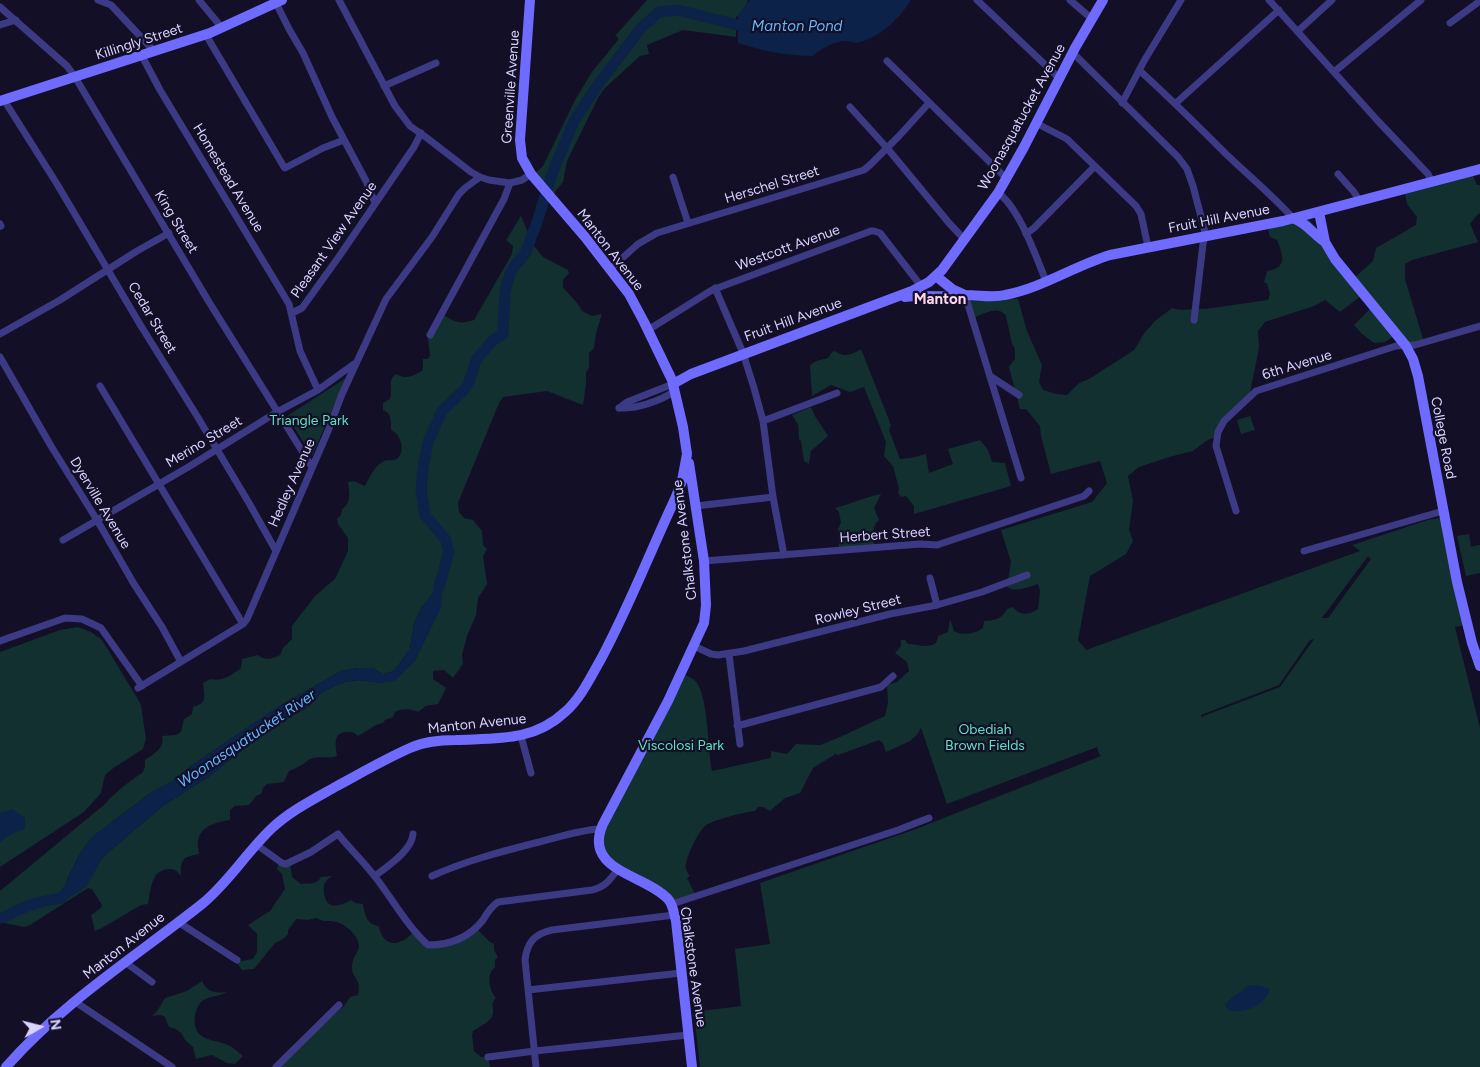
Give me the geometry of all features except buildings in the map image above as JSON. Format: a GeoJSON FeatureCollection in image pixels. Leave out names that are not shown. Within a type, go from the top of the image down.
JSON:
{"type":"FeatureCollection","features":[{"type":"Feature","properties":{"kind":"main road","name":"Greenville Avenue"},"geometry":{"type":"LineString","coordinates":[[530,0],[520,140],[522,158],[533,177]]}},
{"type":"Feature","properties":{"kind":"main road","name":"Woonasquatucket Avenue"},"geometry":{"type":"LineString","coordinates":[[921,286],[943,269],[1007,179],[1059,78],[1103,0]]}},
{"type":"Feature","properties":{"kind":"main road","name":"Killingly Street"},"geometry":{"type":"LineString","coordinates":[[2,101],[206,35],[279,1]]}},
{"type":"Feature","properties":{"kind":"main road","name":"Fruit Hill Avenue"},"geometry":{"type":"LineString","coordinates":[[891,298],[921,296],[957,297],[965,295],[1004,296],[1019,292],[1090,261],[1120,252],[1293,218],[1480,169]]}},
{"type":"Feature","properties":{"kind":"main road","name":"Manton Avenue"},"geometry":{"type":"LineString","coordinates":[[6,1067],[38,1033],[74,1001],[201,905],[271,829],[294,811],[372,766],[412,747],[436,740],[491,739],[521,736],[537,731],[554,722],[570,707],[584,689],[627,607],[675,499],[682,481],[688,454],[674,388],[648,330],[629,294],[585,237],[533,177]]}},
{"type":"Feature","properties":{"kind":"main road","name":"College Road"},"geometry":{"type":"LineString","coordinates":[[1319,212],[1325,242],[1335,259],[1406,346],[1412,359],[1418,376],[1443,511],[1470,635],[1480,666]]}},
{"type":"Feature","properties":{"kind":"main road","name":"College Road"},"geometry":{"type":"LineString","coordinates":[[1293,218],[1303,222],[1311,228],[1318,238],[1325,242]]}},
{"type":"Feature","properties":{"kind":"main road","name":"Fruit Hill Avenue"},"geometry":{"type":"LineString","coordinates":[[936,276],[965,295]]}},
{"type":"Feature","properties":{"kind":"main road","name":"Fruit Hill Avenue"},"geometry":{"type":"LineString","coordinates":[[674,388],[704,369],[921,286]]}},
{"type":"Feature","properties":{"kind":"main road","name":"Chalkstone Avenue"},"geometry":{"type":"LineString","coordinates":[[688,454],[704,561],[706,616],[702,630],[668,701],[600,829],[598,842],[606,860],[618,870],[658,891],[669,900],[673,910],[692,1067]]}},
{"type":"Feature","properties":{"kind":"main road"},"geometry":{"type":"LineString","coordinates":[[675,499],[696,506]]}},
{"type":"Feature","properties":{"kind":"street"},"geometry":{"type":"LineString","coordinates":[[98,0],[111,2],[154,51]]}},
{"type":"Feature","properties":{"kind":"street"},"geometry":{"type":"LineString","coordinates":[[199,0],[222,28]]}},
{"type":"Feature","properties":{"kind":"street"},"geometry":{"type":"LineString","coordinates":[[339,0],[384,86],[402,117],[410,126],[480,177],[510,183],[533,177]]}},
{"type":"Feature","properties":{"kind":"street"},"geometry":{"type":"LineString","coordinates":[[977,0],[1059,78]]}},
{"type":"Feature","properties":{"kind":"street"},"geometry":{"type":"LineString","coordinates":[[1070,0],[1092,19]]}},
{"type":"Feature","properties":{"kind":"street"},"geometry":{"type":"LineString","coordinates":[[1122,103],[1139,70],[1181,0]]}},
{"type":"Feature","properties":{"kind":"street"},"geometry":{"type":"LineString","coordinates":[[1269,0],[1428,174],[1432,182]]}},
{"type":"Feature","properties":{"kind":"street"},"geometry":{"type":"LineString","coordinates":[[1298,31],[1332,0]]}},
{"type":"Feature","properties":{"kind":"street"},"geometry":{"type":"LineString","coordinates":[[1334,72],[1422,0]]}},
{"type":"Feature","properties":{"kind":"street"},"geometry":{"type":"LineString","coordinates":[[279,1],[332,118],[366,181],[375,203]]}},
{"type":"Feature","properties":{"kind":"street"},"geometry":{"type":"LineString","coordinates":[[1450,23],[1480,1]]}},
{"type":"Feature","properties":{"kind":"street","name":"King Street"},"geometry":{"type":"LineString","coordinates":[[0,7],[67,66],[75,77],[209,302],[312,467]]}},
{"type":"Feature","properties":{"kind":"street"},"geometry":{"type":"LineString","coordinates":[[1176,103],[1279,10]]}},
{"type":"Feature","properties":{"kind":"street"},"geometry":{"type":"LineString","coordinates":[[0,25],[16,20]]}},
{"type":"Feature","properties":{"kind":"street"},"geometry":{"type":"LineString","coordinates":[[206,35],[285,168],[323,148],[344,140]]}},
{"type":"Feature","properties":{"kind":"street"},"geometry":{"type":"LineString","coordinates":[[1073,54],[1178,157],[1187,169],[1205,235],[1194,320]]}},
{"type":"Feature","properties":{"kind":"street","name":"Homestead Avenue"},"geometry":{"type":"LineString","coordinates":[[142,56],[160,90],[286,298],[292,313]]}},
{"type":"Feature","properties":{"kind":"street"},"geometry":{"type":"LineString","coordinates":[[887,61],[1007,179]]}},
{"type":"Feature","properties":{"kind":"street"},"geometry":{"type":"LineString","coordinates":[[384,86],[436,62]]}},
{"type":"Feature","properties":{"kind":"street"},"geometry":{"type":"LineString","coordinates":[[1139,70],[1176,103],[1293,218]]}},
{"type":"Feature","properties":{"kind":"street","name":"Cedar Street"},"geometry":{"type":"LineString","coordinates":[[2,101],[58,184],[276,551]]}},
{"type":"Feature","properties":{"kind":"street","name":"Herschel Street"},"geometry":{"type":"LineString","coordinates":[[609,270],[638,244],[657,233],[864,170],[928,103]]}},
{"type":"Feature","properties":{"kind":"street"},"geometry":{"type":"LineString","coordinates":[[850,107],[964,239]]}},
{"type":"Feature","properties":{"kind":"street"},"geometry":{"type":"LineString","coordinates":[[1036,123],[1067,139],[1139,209],[1148,247]]}},
{"type":"Feature","properties":{"kind":"street","name":"Pleasant View Avenue"},"geometry":{"type":"LineString","coordinates":[[318,390],[300,351],[292,313],[302,308],[338,258],[414,147],[421,133]]}},
{"type":"Feature","properties":{"kind":"street"},"geometry":{"type":"LineString","coordinates":[[1026,234],[1095,166]]}},
{"type":"Feature","properties":{"kind":"street"},"geometry":{"type":"LineString","coordinates":[[1338,174],[1359,200]]}},
{"type":"Feature","properties":{"kind":"street","name":"Hedley Avenue"},"geometry":{"type":"LineString","coordinates":[[0,641],[65,618],[74,617],[87,620],[104,630],[140,687],[242,624],[252,606],[386,299],[432,238],[459,194],[480,177]]}},
{"type":"Feature","properties":{"kind":"street"},"geometry":{"type":"LineString","coordinates":[[673,177],[688,223]]}},
{"type":"Feature","properties":{"kind":"street"},"geometry":{"type":"LineString","coordinates":[[430,335],[504,199],[510,183]]}},
{"type":"Feature","properties":{"kind":"street"},"geometry":{"type":"LineString","coordinates":[[998,193],[1006,198],[1011,205],[1046,281]]}},
{"type":"Feature","properties":{"kind":"street","name":"Westcott Avenue"},"geometry":{"type":"LineString","coordinates":[[648,330],[715,288],[874,231],[880,233],[921,286]]}},
{"type":"Feature","properties":{"kind":"street"},"geometry":{"type":"LineString","coordinates":[[0,334],[60,300],[136,251],[169,233]]}},
{"type":"Feature","properties":{"kind":"street"},"geometry":{"type":"LineString","coordinates":[[715,288],[743,353],[763,421],[773,497],[784,555]]}},
{"type":"Feature","properties":{"kind":"street"},"geometry":{"type":"LineString","coordinates":[[965,295],[1021,478]]}},
{"type":"Feature","properties":{"kind":"street","name":"6th Avenue"},"geometry":{"type":"LineString","coordinates":[[1236,511],[1216,446],[1218,432],[1220,426],[1256,391],[1396,346],[1415,345],[1480,326]]}},
{"type":"Feature","properties":{"kind":"street","name":"Dyerville Avenue"},"geometry":{"type":"LineString","coordinates":[[0,356],[51,446],[134,584],[162,626],[181,662]]}},
{"type":"Feature","properties":{"kind":"street","name":"Merino Street"},"geometry":{"type":"LineString","coordinates":[[63,540],[277,412],[318,390],[357,362]]}},
{"type":"Feature","properties":{"kind":"street"},"geometry":{"type":"LineString","coordinates":[[990,376],[1019,395]]}},
{"type":"Feature","properties":{"kind":"street"},"geometry":{"type":"LineString","coordinates":[[100,386],[242,624]]}},
{"type":"Feature","properties":{"kind":"street"},"geometry":{"type":"LineString","coordinates":[[674,388],[667,396],[630,408],[619,408],[627,402],[674,388]]}},
{"type":"Feature","properties":{"kind":"street"},"geometry":{"type":"LineString","coordinates":[[763,421],[837,393]]}},
{"type":"Feature","properties":{"kind":"street","name":"Herbert Street"},"geometry":{"type":"LineString","coordinates":[[704,561],[920,544],[937,545],[1084,496],[1088,491]]}},
{"type":"Feature","properties":{"kind":"street"},"geometry":{"type":"LineString","coordinates":[[696,506],[773,497]]}},
{"type":"Feature","properties":{"kind":"street"},"geometry":{"type":"LineString","coordinates":[[1304,551],[1443,511]]}},
{"type":"Feature","properties":{"kind":"street","name":"Rowley Street"},"geometry":{"type":"LineString","coordinates":[[694,646],[718,656],[729,654],[890,614],[937,605],[982,592],[1027,575]]}},
{"type":"Feature","properties":{"kind":"street"},"geometry":{"type":"LineString","coordinates":[[930,578],[937,605]]}},
{"type":"Feature","properties":{"kind":"street"},"geometry":{"type":"LineString","coordinates":[[729,654],[740,744]]}},
{"type":"Feature","properties":{"kind":"street"},"geometry":{"type":"LineString","coordinates":[[738,726],[881,687],[893,676]]}},
{"type":"Feature","properties":{"kind":"street"},"geometry":{"type":"LineString","coordinates":[[521,736],[531,773]]}},
{"type":"Feature","properties":{"kind":"street"},"geometry":{"type":"LineString","coordinates":[[536,1067],[525,960],[526,952],[531,942],[539,934],[552,930],[673,910],[929,818]]}},
{"type":"Feature","properties":{"kind":"street"},"geometry":{"type":"LineString","coordinates":[[432,876],[468,861],[497,852],[600,829]]}},
{"type":"Feature","properties":{"kind":"street"},"geometry":{"type":"LineString","coordinates":[[256,845],[286,864],[311,852],[338,834],[375,876],[393,902],[428,945],[456,940],[470,934],[498,902],[600,888],[609,882],[618,870]]}},
{"type":"Feature","properties":{"kind":"street"},"geometry":{"type":"LineString","coordinates":[[375,876],[408,847],[413,834]]}},
{"type":"Feature","properties":{"kind":"street"},"geometry":{"type":"LineString","coordinates":[[178,922],[237,960]]}},
{"type":"Feature","properties":{"kind":"street"},"geometry":{"type":"LineString","coordinates":[[124,962],[152,982]]}},
{"type":"Feature","properties":{"kind":"street"},"geometry":{"type":"LineString","coordinates":[[528,990],[681,973]]}},
{"type":"Feature","properties":{"kind":"street"},"geometry":{"type":"LineString","coordinates":[[74,1001],[172,1067]]}},
{"type":"Feature","properties":{"kind":"street"},"geometry":{"type":"LineString","coordinates":[[276,1067],[339,1005]]}},
{"type":"Feature","properties":{"kind":"street"},"geometry":{"type":"LineString","coordinates":[[488,1057],[688,1034]]}},
{"type":"Feature","properties":{"kind":"green space"},"geometry":{"type":"Polygon","coordinates":[[[647,0],[748,0],[743,13],[736,17],[736,37],[683,30],[647,45],[649,54],[640,56],[605,88],[599,96],[567,161],[563,182],[551,197],[531,177],[543,166],[575,100],[592,72],[618,40],[618,37],[615,36],[647,0]]]}},
{"type":"Feature","properties":{"kind":"green space"},"geometry":{"type":"Polygon","coordinates":[[[1472,173],[1477,185],[1480,185],[1480,213],[1470,224],[1478,242],[1412,260],[1405,264],[1405,279],[1422,341],[1411,344],[1396,335],[1385,342],[1374,343],[1361,333],[1354,325],[1374,305],[1365,293],[1340,312],[1325,300],[1314,306],[1265,322],[1258,331],[1259,348],[1249,398],[1239,406],[1215,437],[1193,451],[1139,467],[1128,476],[1133,501],[1129,530],[1133,541],[1126,554],[1090,576],[1078,640],[1086,650],[1360,551],[1352,545],[1428,520],[1441,518],[1466,625],[1455,627],[1480,728],[1480,1067],[700,1067],[694,1012],[741,1006],[735,949],[770,944],[760,883],[916,829],[1101,756],[1097,747],[947,804],[921,728],[910,741],[886,752],[883,743],[879,740],[841,754],[837,755],[835,753],[813,768],[800,793],[785,798],[770,811],[763,807],[758,807],[755,811],[721,819],[705,826],[692,846],[686,865],[686,870],[690,876],[687,878],[696,896],[669,906],[666,900],[608,864],[599,831],[631,775],[635,774],[686,675],[696,682],[703,698],[712,771],[771,758],[771,751],[787,754],[796,744],[820,745],[885,716],[888,703],[887,685],[897,682],[909,671],[907,662],[895,653],[901,646],[901,640],[905,640],[908,644],[929,646],[936,643],[938,636],[948,632],[950,619],[954,631],[968,634],[983,628],[984,621],[1000,617],[1007,609],[1013,607],[1025,614],[1038,609],[1040,591],[1038,584],[1018,589],[1007,587],[1011,562],[1001,530],[1092,502],[1107,483],[1100,461],[1051,474],[1040,426],[1026,409],[1020,409],[1009,367],[1015,359],[1015,349],[1012,344],[1006,316],[999,311],[994,311],[971,319],[966,298],[1018,299],[1027,331],[1042,365],[1039,382],[1043,390],[1067,395],[1079,383],[1089,379],[1134,350],[1145,332],[1156,320],[1172,308],[1180,310],[1205,309],[1268,300],[1270,294],[1267,284],[1264,282],[1267,271],[1281,264],[1282,256],[1277,240],[1270,237],[1267,225],[1306,215],[1353,279],[1373,261],[1376,248],[1416,225],[1417,217],[1407,204],[1405,193],[1472,173]],[[1368,556],[1322,618],[1328,618],[1371,559],[1368,556]],[[1314,639],[1310,640],[1279,685],[1201,715],[1201,717],[1280,687],[1314,639]]]}},
{"type":"Feature","properties":{"kind":"green space"},"geometry":{"type":"Polygon","coordinates":[[[521,216],[534,246],[543,257],[568,270],[569,273],[563,280],[563,287],[576,301],[582,311],[592,316],[602,314],[594,348],[589,353],[589,368],[586,372],[583,405],[547,391],[503,397],[499,403],[458,503],[459,512],[464,518],[473,520],[482,531],[483,545],[487,549],[483,556],[487,584],[478,598],[476,615],[467,636],[462,655],[463,664],[453,678],[444,670],[433,671],[433,679],[446,688],[438,704],[426,706],[418,712],[406,709],[395,712],[393,717],[358,736],[350,732],[342,733],[337,737],[336,741],[337,756],[310,759],[289,771],[284,782],[267,784],[261,794],[256,796],[249,805],[235,806],[230,810],[230,820],[210,826],[202,832],[198,843],[199,854],[184,859],[181,865],[181,875],[172,869],[159,872],[151,886],[148,904],[141,905],[100,929],[95,931],[91,915],[101,908],[102,905],[92,889],[88,888],[30,925],[24,927],[0,922],[0,891],[105,804],[125,785],[143,772],[145,760],[160,747],[162,736],[176,735],[181,732],[184,719],[192,714],[193,707],[203,701],[203,683],[210,679],[223,679],[230,675],[241,668],[242,659],[258,655],[266,659],[280,655],[283,648],[292,639],[292,626],[315,596],[335,579],[348,551],[348,538],[338,524],[337,519],[349,500],[348,482],[354,481],[365,486],[378,465],[384,461],[396,459],[401,454],[399,438],[391,430],[391,421],[388,413],[383,410],[383,403],[390,399],[391,396],[393,376],[396,374],[410,377],[423,370],[423,359],[427,359],[430,356],[428,339],[442,314],[457,322],[474,320],[512,254],[513,246],[506,240],[521,216]],[[442,574],[436,589],[422,607],[414,624],[410,649],[394,671],[383,674],[372,668],[359,668],[341,671],[278,707],[195,763],[171,782],[153,791],[91,838],[79,855],[66,882],[62,898],[103,857],[164,805],[210,776],[271,727],[307,708],[322,692],[344,682],[359,680],[381,683],[414,662],[441,607],[442,574]]]}},
{"type":"Feature","properties":{"kind":"green space"},"geometry":{"type":"Polygon","coordinates":[[[861,349],[891,425],[889,430],[900,459],[926,454],[929,473],[953,464],[948,449],[980,440],[988,450],[992,462],[1005,463],[1011,486],[914,514],[914,506],[906,496],[901,497],[898,493],[899,489],[893,466],[884,456],[886,442],[864,387],[850,392],[831,385],[812,396],[810,365],[816,361],[828,358],[835,351],[848,355],[861,349]]]}},
{"type":"Feature","properties":{"kind":"green space","name":"Triangle Park"},"geometry":{"type":"Polygon","coordinates":[[[346,378],[312,456],[287,416],[346,378]]]}},
{"type":"Feature","properties":{"kind":"green space"},"geometry":{"type":"Polygon","coordinates":[[[811,407],[828,436],[811,451],[809,464],[804,461],[798,424],[792,415],[811,407]]]}},
{"type":"Feature","properties":{"kind":"green space"},"geometry":{"type":"Polygon","coordinates":[[[1250,416],[1255,430],[1241,434],[1237,420],[1250,416]]]}},
{"type":"Feature","properties":{"kind":"green space"},"geometry":{"type":"Polygon","coordinates":[[[881,494],[874,508],[879,520],[874,526],[875,548],[839,551],[838,529],[841,523],[839,512],[835,508],[881,494]]]}},
{"type":"Feature","properties":{"kind":"green space"},"geometry":{"type":"Polygon","coordinates":[[[1469,534],[1471,546],[1469,547],[1480,545],[1480,573],[1466,576],[1457,536],[1469,534]]]}},
{"type":"Feature","properties":{"kind":"green space"},"geometry":{"type":"Polygon","coordinates":[[[78,627],[91,632],[102,640],[141,705],[146,739],[143,749],[105,775],[101,793],[84,812],[0,867],[0,652],[60,630],[78,627]]]}},
{"type":"Feature","properties":{"kind":"green space"},"geometry":{"type":"Polygon","coordinates":[[[279,862],[290,863],[292,877],[301,884],[315,882],[321,877],[332,876],[326,881],[324,886],[327,902],[334,906],[351,900],[355,903],[363,904],[369,921],[379,926],[383,938],[389,942],[397,943],[404,940],[414,931],[429,945],[440,944],[476,928],[494,944],[494,950],[498,957],[495,960],[495,967],[490,974],[490,987],[496,998],[493,1003],[493,1014],[487,1022],[473,1031],[472,1035],[474,1051],[481,1057],[488,1057],[490,1067],[275,1067],[344,1006],[350,997],[358,995],[359,989],[352,966],[359,943],[352,932],[344,925],[336,922],[317,918],[307,920],[296,919],[288,930],[288,934],[275,943],[254,969],[242,970],[236,962],[253,959],[257,952],[257,934],[248,925],[270,911],[285,889],[282,874],[277,869],[279,862]]]}},
{"type":"Feature","properties":{"kind":"green space"},"geometry":{"type":"Polygon","coordinates":[[[202,981],[212,991],[227,992],[204,999],[201,1002],[195,1015],[196,1030],[204,1037],[230,1046],[243,1056],[235,1064],[227,1063],[212,1055],[196,1059],[193,1047],[185,1040],[181,1033],[169,1027],[165,1017],[161,1015],[152,1016],[165,998],[187,991],[202,981]]]}},
{"type":"Feature","properties":{"kind":"water","name":"Manton Pond"},"geometry":{"type":"Polygon","coordinates":[[[750,0],[911,0],[890,26],[876,35],[858,43],[845,41],[832,44],[813,56],[775,52],[738,43],[738,15],[750,0]]]}},
{"type":"Feature","properties":{"kind":"water"},"geometry":{"type":"Polygon","coordinates":[[[443,572],[441,607],[414,662],[395,681],[381,683],[359,680],[344,682],[322,692],[307,708],[271,727],[210,776],[164,805],[103,857],[86,887],[72,896],[62,898],[66,882],[79,855],[91,838],[153,791],[171,782],[195,763],[278,707],[341,671],[372,668],[383,674],[394,671],[410,649],[414,624],[422,607],[436,589],[443,572]]]}},
{"type":"Feature","properties":{"kind":"water"},"geometry":{"type":"Polygon","coordinates":[[[12,809],[25,818],[25,829],[11,834],[0,842],[0,813],[12,809]]]}},
{"type":"Feature","properties":{"kind":"water"},"geometry":{"type":"Polygon","coordinates":[[[1258,985],[1269,989],[1264,1000],[1259,1004],[1246,1010],[1233,1011],[1227,1009],[1225,1004],[1247,986],[1258,985]]]}},
{"type":"Feature","properties":{"kind":"waterway","name":"Woonasquatucket River"},"geometry":{"type":"LineString","coordinates":[[439,587],[449,552],[446,540],[425,515],[421,490],[428,442],[442,411],[465,389],[476,360],[492,341],[503,334],[505,291],[510,274],[525,254],[552,174],[574,121],[597,86],[641,28],[659,12],[678,10],[738,25],[752,26]]}},
{"type":"Feature","properties":{"kind":"waterway","name":"Woonasquatucket River"},"geometry":{"type":"LineString","coordinates":[[0,918],[34,904],[62,898],[71,886]]}},
{"type":"Feature","properties":{"kind":"district","name":"Manton"},"geometry":{"type":"Point","coordinates":[940,300]}},
{"type":"Feature","properties":{"kind":"park label","name":"Obediah Brown Fields"},"geometry":{"type":"Point","coordinates":[985,738]}},
{"type":"Feature","properties":{"kind":"park label","name":"Viscolosi Park"},"geometry":{"type":"Point","coordinates":[681,746]}}]}
